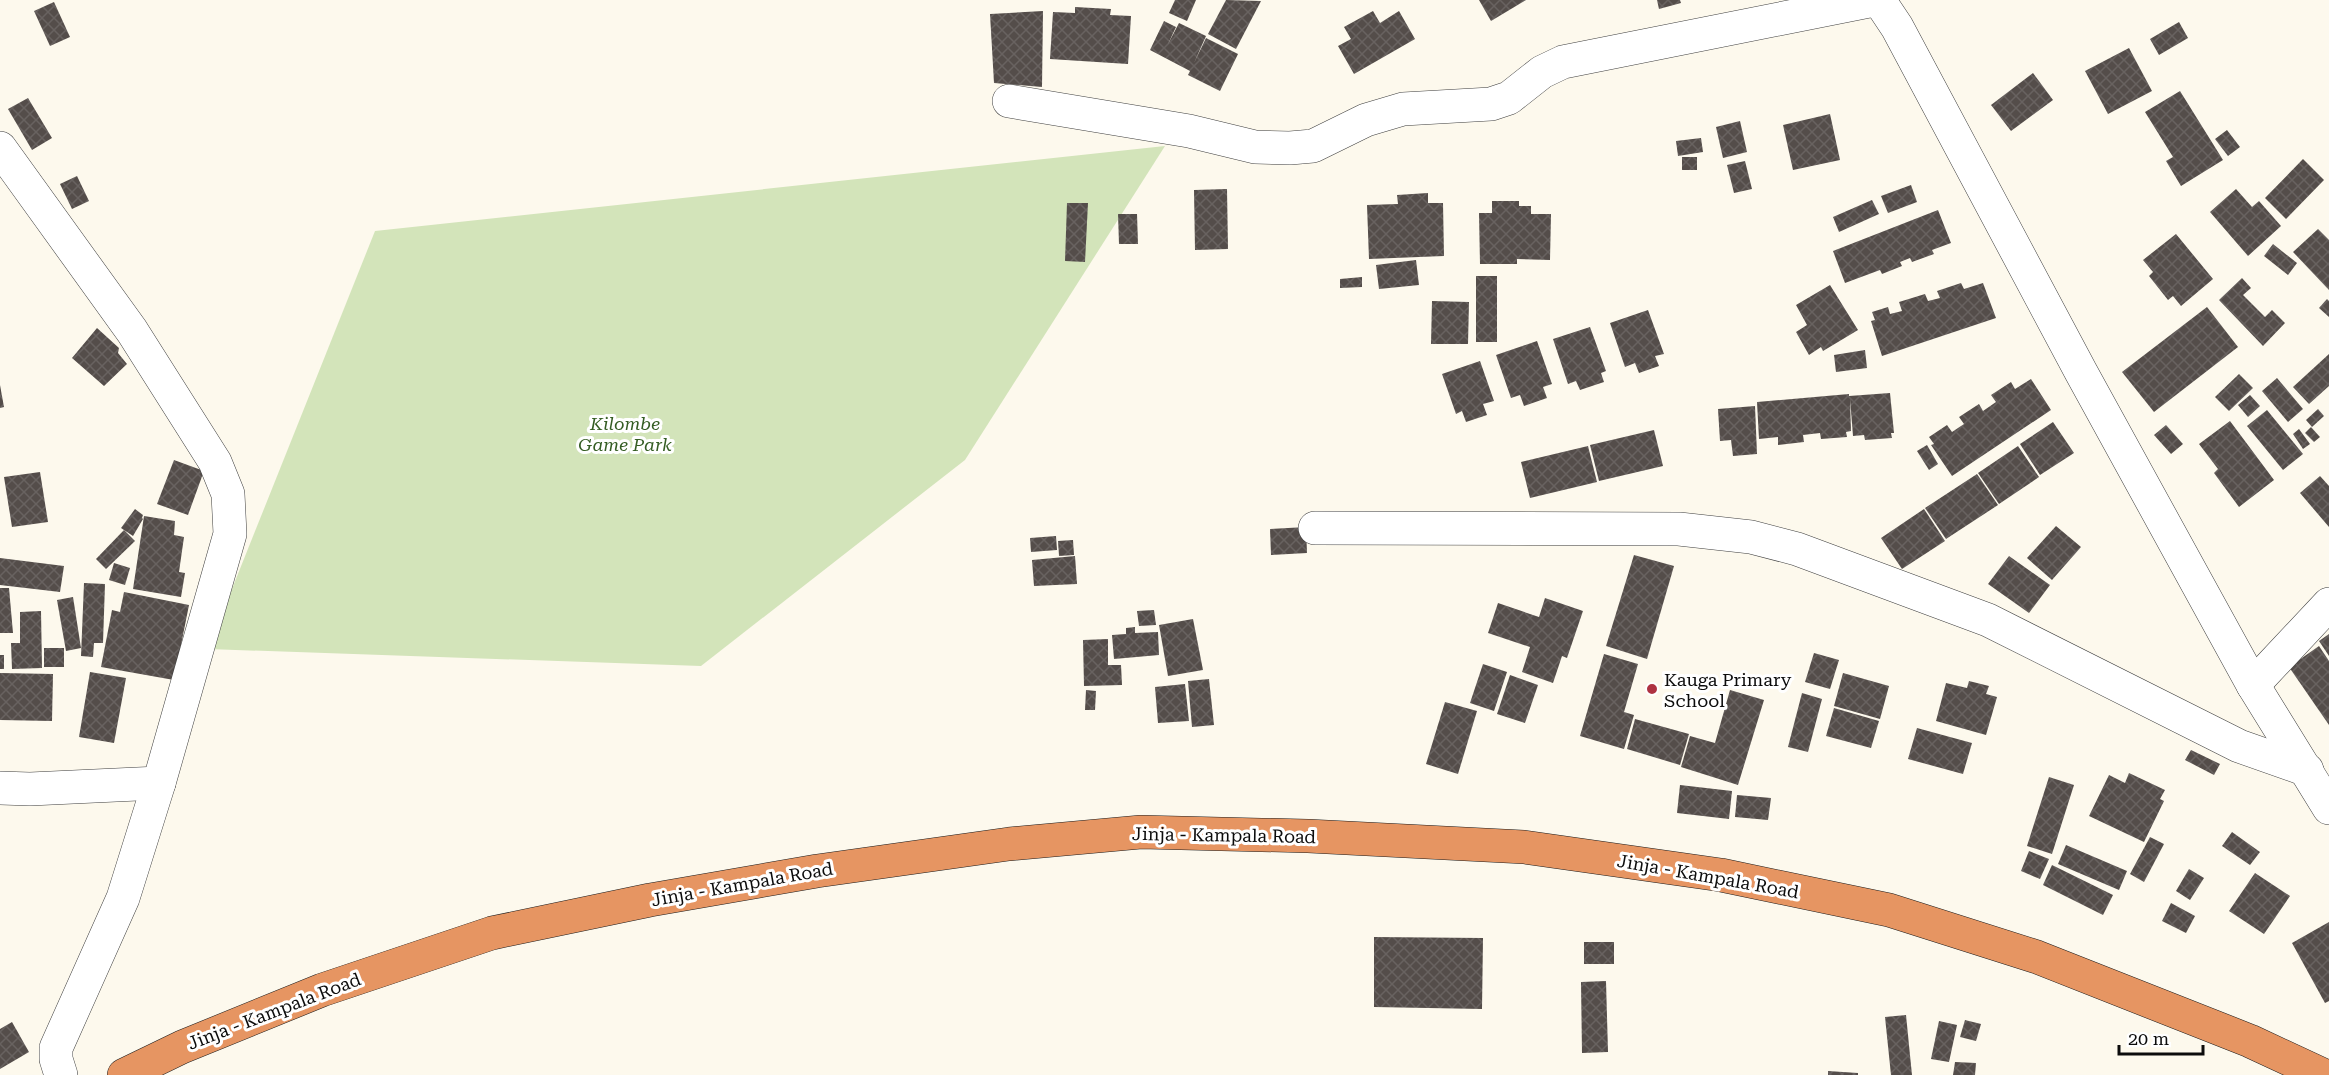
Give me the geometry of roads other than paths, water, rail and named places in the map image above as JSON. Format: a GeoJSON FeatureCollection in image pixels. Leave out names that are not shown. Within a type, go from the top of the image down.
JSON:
{"type":"FeatureCollection","features":[{"type":"Feature","properties":{"kind":"highway","name":"Jinja - Kampala Road"},"geometry":{"type":"LineString","coordinates":[[124,1075],[182,1047],[322,990],[492,933],[650,900],[817,871],[1009,844],[1141,832],[1308,836],[1524,847],[1721,874],[1889,910],[2037,957],[2250,1041],[2323,1075]]}},
{"type":"Feature","properties":{"kind":"street"},"geometry":{"type":"LineString","coordinates":[[1009,101],[1189,131],[1255,147],[1313,146],[1365,120],[1403,109],[1491,104],[1509,98],[1542,72],[1563,62],[1876,0],[1898,27],[2080,372],[2253,685],[2322,791]]}},
{"type":"Feature","properties":{"kind":"street"},"geometry":{"type":"LineString","coordinates":[[0,148],[132,331],[215,462],[228,494],[230,534],[159,783],[123,898],[56,1048],[56,1059],[61,1075]]}},
{"type":"Feature","properties":{"kind":"street"},"geometry":{"type":"LineString","coordinates":[[1315,528],[1679,528],[1751,537],[1797,549],[1988,620],[2239,746],[2322,791]]}},
{"type":"Feature","properties":{"kind":"street"},"geometry":{"type":"LineString","coordinates":[[2253,685],[2329,604]]}},
{"type":"Feature","properties":{"kind":"street"},"geometry":{"type":"LineString","coordinates":[[0,788],[30,789],[159,783]]}},
{"type":"Feature","properties":{"kind":"place","name":"Kauga Primary School"},"geometry":{"type":"Point","coordinates":[1652,689]}},
{"type":"Feature","properties":{"kind":"park label","name":"Kilombe Game Park"},"geometry":{"type":"Point","coordinates":[625,433]}}]}
